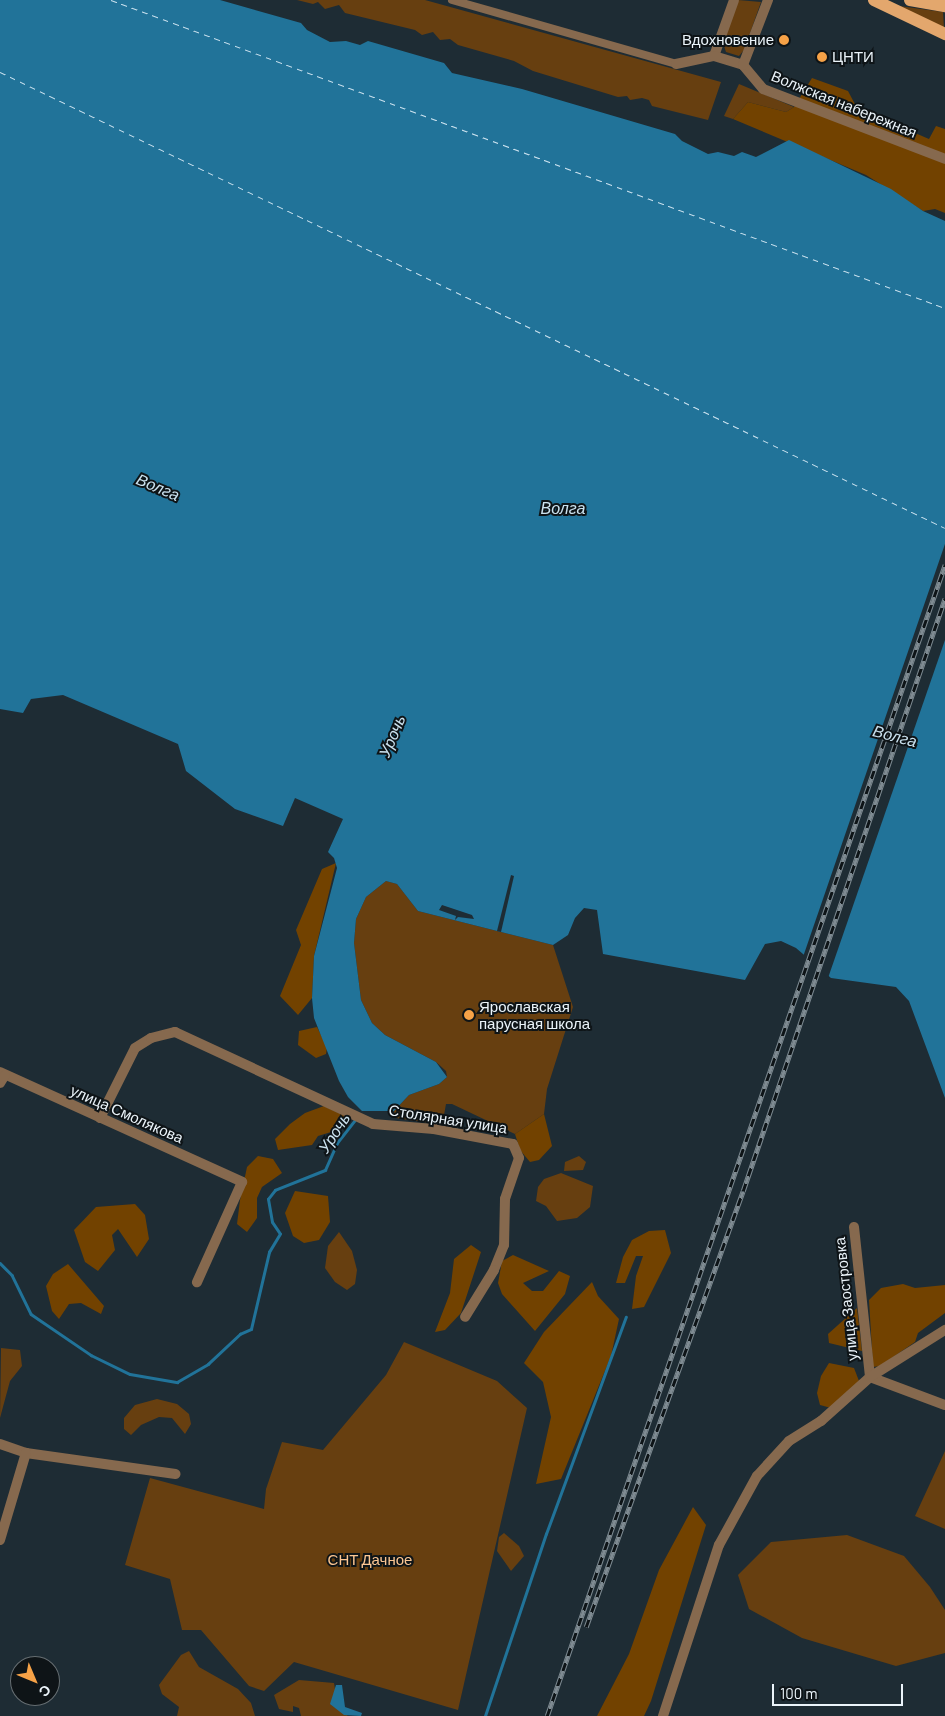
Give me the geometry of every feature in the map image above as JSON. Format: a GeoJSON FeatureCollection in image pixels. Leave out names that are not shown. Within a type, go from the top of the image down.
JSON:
{"type":"FeatureCollection","features":[{"type":"Feature","properties":{"kind":"main road"},"geometry":{"type":"LineString","coordinates":[[874,0],[945,34]]}},
{"type":"Feature","properties":{"kind":"main road"},"geometry":{"type":"LineString","coordinates":[[910,0],[945,6]]}},
{"type":"Feature","properties":{"kind":"street"},"geometry":{"type":"LineString","coordinates":[[452,0],[676,64],[714,56],[743,65],[768,0]]}},
{"type":"Feature","properties":{"kind":"street"},"geometry":{"type":"LineString","coordinates":[[714,56],[734,0]]}},
{"type":"Feature","properties":{"kind":"street","name":"Волжская набережная"},"geometry":{"type":"LineString","coordinates":[[743,65],[763,89],[945,160]]}},
{"type":"Feature","properties":{"kind":"street","name":"Столярная улица"},"geometry":{"type":"LineString","coordinates":[[100,1118],[135,1048],[151,1038],[174,1032],[373,1124],[434,1129],[513,1144],[519,1158],[505,1199],[504,1245],[494,1270],[465,1317]]}},
{"type":"Feature","properties":{"kind":"street","name":"улица Смолякова"},"geometry":{"type":"LineString","coordinates":[[2,1077],[100,1118],[242,1182],[197,1282]]}},
{"type":"Feature","properties":{"kind":"street","name":"улица Заостровка"},"geometry":{"type":"LineString","coordinates":[[854,1227],[870,1377],[945,1405]]}},
{"type":"Feature","properties":{"kind":"street"},"geometry":{"type":"LineString","coordinates":[[663,1716],[719,1545],[757,1476],[789,1441],[821,1422],[870,1377],[945,1330]]}},
{"type":"Feature","properties":{"kind":"street"},"geometry":{"type":"LineString","coordinates":[[0,1444],[26,1452],[176,1474]]}},
{"type":"Feature","properties":{"kind":"street"},"geometry":{"type":"LineString","coordinates":[[0,1540],[26,1452]]}},
{"type":"Feature","properties":{"kind":"green space"},"geometry":{"type":"Polygon","coordinates":[[[297,0],[425,0],[721,82],[708,120],[652,106],[649,100],[642,98],[630,100],[627,96],[618,97],[533,71],[514,61],[458,45],[450,39],[440,40],[433,32],[422,35],[415,30],[345,13],[339,5],[325,9],[318,2],[313,4],[297,0]]]}},
{"type":"Feature","properties":{"kind":"green space"},"geometry":{"type":"Polygon","coordinates":[[[738,0],[761,2],[744,50],[739,56],[726,52],[723,43],[738,0]]]}},
{"type":"Feature","properties":{"kind":"green space"},"geometry":{"type":"Polygon","coordinates":[[[892,5],[943,12],[944,28],[892,5]]]}},
{"type":"Feature","properties":{"kind":"green space"},"geometry":{"type":"Polygon","coordinates":[[[739,84],[794,107],[786,112],[748,102],[733,119],[724,116],[739,84]]]}},
{"type":"Feature","properties":{"kind":"green space","name":"Ярославская парусная школа"},"geometry":{"type":"Polygon","coordinates":[[[386,881],[397,884],[418,911],[553,945],[573,1007],[547,1089],[544,1114],[515,1134],[452,1104],[446,1104],[444,1115],[437,1124],[396,1118],[394,1111],[409,1095],[439,1084],[447,1077],[446,1071],[436,1062],[385,1035],[372,1023],[361,1000],[354,943],[356,919],[366,897],[386,881]]]}},
{"type":"Feature","properties":{"kind":"green space"},"geometry":{"type":"Polygon","coordinates":[[[579,1156],[586,1162],[583,1170],[564,1171],[565,1162],[579,1156]]]}},
{"type":"Feature","properties":{"kind":"green space"},"geometry":{"type":"Polygon","coordinates":[[[561,1173],[593,1186],[590,1207],[577,1218],[557,1221],[546,1206],[536,1201],[538,1187],[544,1179],[561,1173]]]}},
{"type":"Feature","properties":{"kind":"green space"},"geometry":{"type":"Polygon","coordinates":[[[339,1232],[352,1251],[357,1270],[355,1284],[347,1290],[335,1282],[325,1268],[328,1246],[339,1232]]]}},
{"type":"Feature","properties":{"kind":"green space","name":"СНТ Дачное"},"geometry":{"type":"Polygon","coordinates":[[[404,1342],[497,1381],[527,1408],[458,1710],[294,1662],[264,1691],[249,1686],[201,1630],[182,1630],[170,1579],[125,1565],[150,1478],[264,1509],[266,1489],[282,1442],[323,1450],[386,1375],[404,1342]]]}},
{"type":"Feature","properties":{"kind":"green space"},"geometry":{"type":"Polygon","coordinates":[[[1,1348],[20,1350],[22,1366],[10,1381],[0,1418],[1,1348]]]}},
{"type":"Feature","properties":{"kind":"green space"},"geometry":{"type":"Polygon","coordinates":[[[157,1399],[177,1404],[189,1414],[191,1424],[185,1434],[172,1418],[159,1417],[141,1425],[131,1435],[124,1429],[124,1418],[135,1405],[157,1399]]]}},
{"type":"Feature","properties":{"kind":"green space"},"geometry":{"type":"Polygon","coordinates":[[[945,1451],[945,1529],[915,1516],[945,1451]]]}},
{"type":"Feature","properties":{"kind":"green space"},"geometry":{"type":"Polygon","coordinates":[[[504,1533],[519,1546],[524,1556],[511,1571],[497,1551],[499,1537],[504,1533]]]}},
{"type":"Feature","properties":{"kind":"green space"},"geometry":{"type":"Polygon","coordinates":[[[847,1535],[904,1556],[930,1587],[945,1610],[945,1653],[896,1666],[802,1638],[749,1609],[738,1575],[771,1542],[847,1535]]]}},
{"type":"Feature","properties":{"kind":"green space"},"geometry":{"type":"Polygon","coordinates":[[[189,1651],[199,1667],[238,1689],[251,1703],[255,1716],[177,1716],[179,1707],[162,1694],[159,1685],[181,1655],[189,1651]]]}},
{"type":"Feature","properties":{"kind":"green space"},"geometry":{"type":"Polygon","coordinates":[[[299,1680],[334,1683],[338,1708],[348,1716],[301,1716],[299,1708],[293,1706],[293,1712],[279,1709],[274,1695],[299,1680]]]}},
{"type":"Feature","properties":{"kind":"shaded area"},"geometry":{"type":"Polygon","coordinates":[[[812,78],[848,91],[857,108],[929,139],[936,126],[945,129],[945,213],[935,209],[923,211],[866,175],[733,119],[748,102],[786,112],[794,107],[812,78]]]}},
{"type":"Feature","properties":{"kind":"shaded area"},"geometry":{"type":"Polygon","coordinates":[[[336,863],[314,956],[312,998],[298,1015],[280,996],[301,945],[296,930],[322,869],[336,863]]]}},
{"type":"Feature","properties":{"kind":"shaded area"},"geometry":{"type":"Polygon","coordinates":[[[317,1027],[327,1047],[326,1054],[316,1058],[298,1045],[299,1031],[317,1027]]]}},
{"type":"Feature","properties":{"kind":"shaded area"},"geometry":{"type":"Polygon","coordinates":[[[324,1106],[347,1117],[344,1128],[318,1136],[312,1145],[278,1150],[275,1139],[290,1124],[305,1113],[324,1106]]]}},
{"type":"Feature","properties":{"kind":"shaded area"},"geometry":{"type":"Polygon","coordinates":[[[544,1114],[552,1146],[539,1160],[530,1162],[520,1150],[515,1134],[544,1114]]]}},
{"type":"Feature","properties":{"kind":"shaded area"},"geometry":{"type":"Polygon","coordinates":[[[258,1156],[273,1159],[282,1173],[262,1187],[257,1198],[257,1218],[247,1232],[237,1224],[240,1200],[247,1167],[258,1156]]]}},
{"type":"Feature","properties":{"kind":"shaded area"},"geometry":{"type":"Polygon","coordinates":[[[295,1191],[328,1196],[330,1222],[319,1240],[304,1243],[293,1236],[285,1213],[295,1191]]]}},
{"type":"Feature","properties":{"kind":"shaded area"},"geometry":{"type":"Polygon","coordinates":[[[135,1204],[145,1215],[149,1239],[137,1257],[118,1229],[112,1235],[115,1250],[98,1271],[85,1262],[74,1230],[96,1207],[135,1204]]]}},
{"type":"Feature","properties":{"kind":"shaded area"},"geometry":{"type":"Polygon","coordinates":[[[665,1230],[671,1253],[644,1307],[632,1309],[636,1276],[643,1256],[636,1256],[625,1283],[616,1283],[623,1257],[632,1240],[649,1231],[665,1230]]]}},
{"type":"Feature","properties":{"kind":"shaded area"},"geometry":{"type":"Polygon","coordinates":[[[471,1245],[481,1252],[461,1313],[445,1330],[435,1332],[450,1293],[454,1259],[471,1245]]]}},
{"type":"Feature","properties":{"kind":"shaded area"},"geometry":{"type":"Polygon","coordinates":[[[513,1255],[549,1271],[523,1283],[532,1291],[543,1291],[559,1271],[570,1276],[565,1294],[535,1331],[502,1294],[498,1283],[502,1261],[513,1255]]]}},
{"type":"Feature","properties":{"kind":"shaded area"},"geometry":{"type":"Polygon","coordinates":[[[68,1264],[104,1306],[101,1314],[81,1303],[69,1304],[59,1319],[52,1311],[46,1286],[53,1274],[68,1264]]]}},
{"type":"Feature","properties":{"kind":"shaded area"},"geometry":{"type":"Polygon","coordinates":[[[592,1282],[598,1296],[619,1319],[611,1356],[561,1479],[536,1484],[551,1417],[543,1382],[524,1363],[544,1332],[592,1282]]]}},
{"type":"Feature","properties":{"kind":"shaded area"},"geometry":{"type":"Polygon","coordinates":[[[903,1284],[915,1288],[945,1285],[945,1313],[918,1333],[915,1342],[880,1366],[873,1367],[869,1300],[881,1288],[903,1284]]]}},
{"type":"Feature","properties":{"kind":"shaded area"},"geometry":{"type":"Polygon","coordinates":[[[857,1308],[862,1351],[829,1343],[828,1334],[857,1308]]]}},
{"type":"Feature","properties":{"kind":"shaded area"},"geometry":{"type":"Polygon","coordinates":[[[829,1363],[854,1368],[859,1381],[831,1408],[820,1405],[817,1393],[821,1376],[829,1363]]]}},
{"type":"Feature","properties":{"kind":"shaded area"},"geometry":{"type":"Polygon","coordinates":[[[693,1507],[706,1525],[651,1701],[644,1716],[597,1716],[629,1654],[659,1570],[693,1507]]]}},
{"type":"Feature","properties":{"kind":"water","name":"Волга"},"geometry":{"type":"Polygon","coordinates":[[[0,0],[220,0],[301,23],[307,30],[330,42],[346,41],[360,45],[368,41],[444,63],[452,73],[522,89],[675,134],[682,141],[708,154],[718,152],[734,156],[742,152],[756,157],[789,140],[891,189],[923,211],[945,221],[945,1098],[909,1001],[896,987],[831,978],[796,948],[781,941],[765,944],[745,980],[603,954],[597,910],[584,908],[575,918],[568,935],[553,945],[418,911],[397,884],[386,881],[366,897],[356,919],[354,943],[361,1000],[372,1023],[385,1035],[436,1062],[447,1077],[439,1084],[409,1095],[394,1111],[362,1111],[348,1097],[339,1081],[314,1018],[312,998],[314,956],[337,868],[334,858],[328,852],[343,819],[295,798],[283,826],[235,809],[186,771],[178,744],[63,695],[31,699],[23,713],[0,709],[0,0]]]}},
{"type":"Feature","properties":{"kind":"water"},"geometry":{"type":"Polygon","coordinates":[[[336,1685],[342,1685],[345,1707],[362,1713],[361,1716],[344,1715],[330,1704],[336,1685]]]}},
{"type":"Feature","properties":{"kind":"pier"},"geometry":{"type":"Polygon","coordinates":[[[945,544],[945,640],[828,978],[803,957],[945,544]]]}},
{"type":"Feature","properties":{"kind":"pier"},"geometry":{"type":"Polygon","coordinates":[[[511,875],[514,876],[501,932],[497,931],[511,875]]]}},
{"type":"Feature","properties":{"kind":"pier"},"geometry":{"type":"Polygon","coordinates":[[[442,905],[472,915],[474,919],[458,917],[455,920],[456,916],[439,910],[442,905]]]}},
{"type":"Feature","properties":{"kind":"waterway","name":"Урочь"},"geometry":{"type":"LineString","coordinates":[[0,1263],[12,1275],[31,1314],[91,1355],[130,1374],[177,1382],[208,1364],[240,1334],[251,1329],[269,1252],[280,1234],[272,1222],[268,1199],[275,1190],[325,1170],[337,1143],[355,1120]]}},
{"type":"Feature","properties":{"kind":"waterway"},"geometry":{"type":"LineString","coordinates":[[485,1716],[546,1534],[626,1317]]}},
{"type":"Feature","properties":{"kind":"ferry route"},"geometry":{"type":"LineString","coordinates":[[111,0],[945,308]]}},
{"type":"Feature","properties":{"kind":"ferry route"},"geometry":{"type":"LineString","coordinates":[[0,72],[945,528]]}},
{"type":"Feature","properties":{"kind":"railway"},"geometry":{"type":"LineString","coordinates":[[547,1716],[945,565]]}},
{"type":"Feature","properties":{"kind":"railway"},"geometry":{"type":"LineString","coordinates":[[586,1627],[743,1191],[945,598]]}},
{"type":"Feature","properties":{"kind":"place","name":"Вдохновение"},"geometry":{"type":"Point","coordinates":[784,40]}},
{"type":"Feature","properties":{"kind":"place","name":"ЦНТИ"},"geometry":{"type":"Point","coordinates":[822,57]}},
{"type":"Feature","properties":{"kind":"place","name":"Ярославская парусная школа"},"geometry":{"type":"Point","coordinates":[469,1015]}}]}
